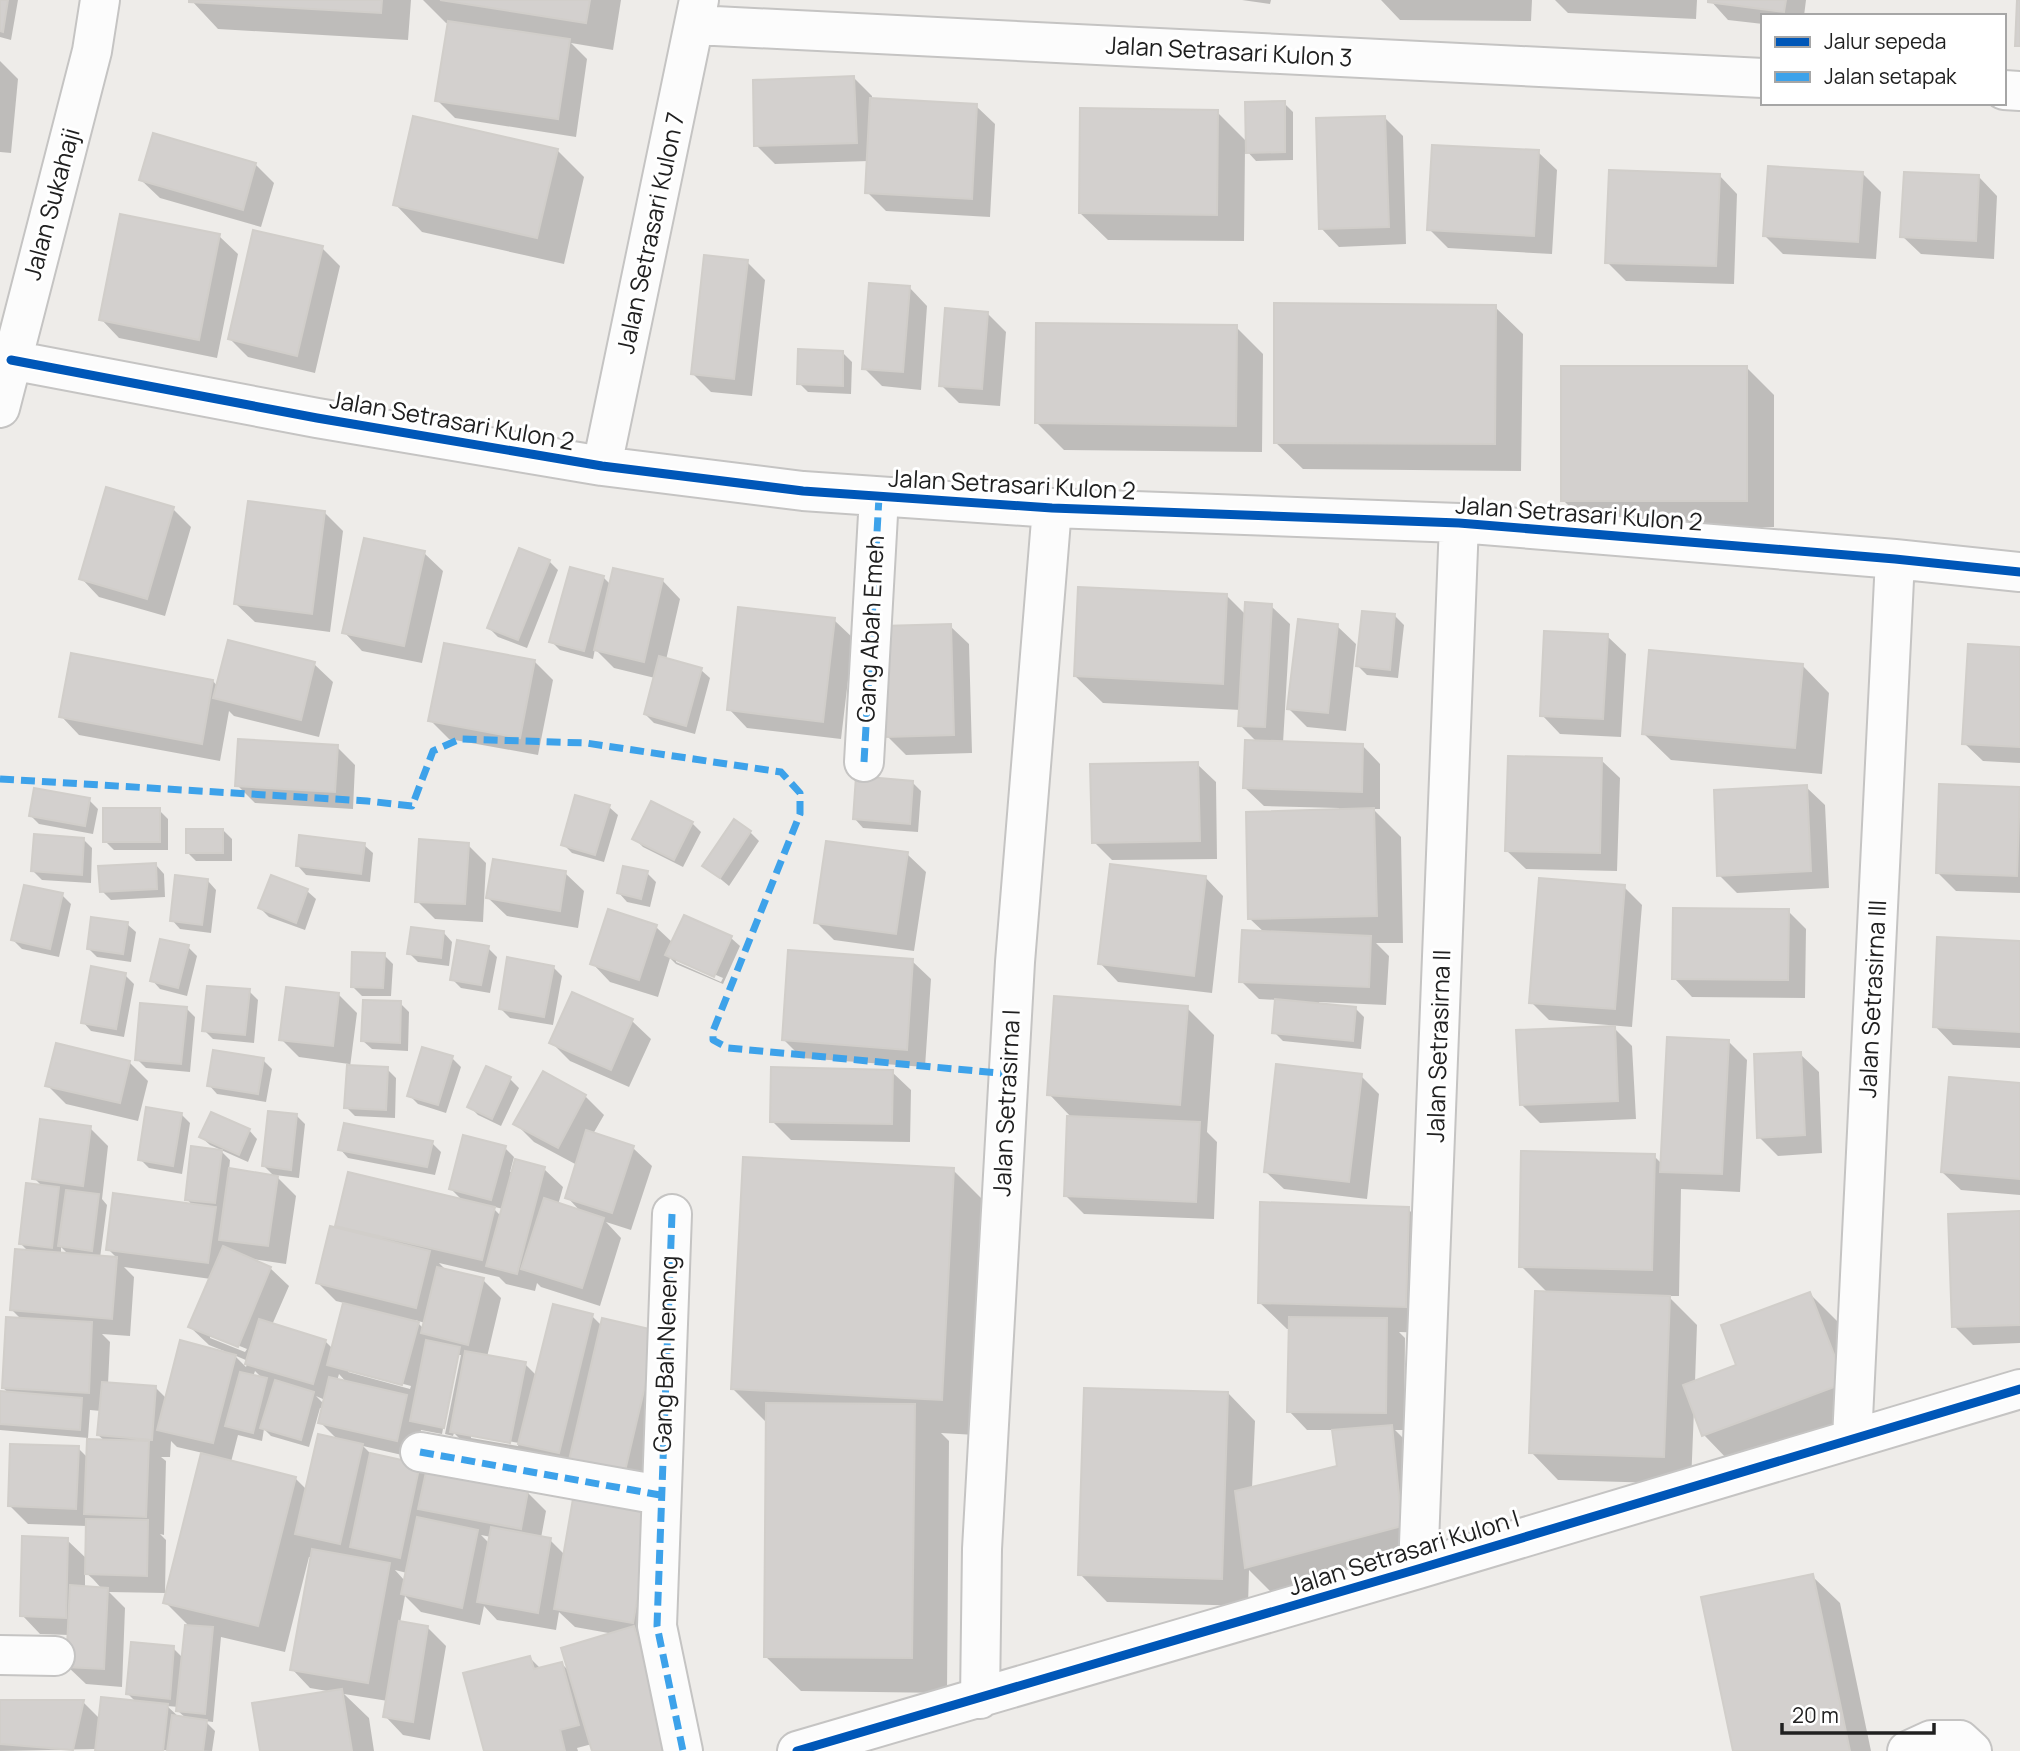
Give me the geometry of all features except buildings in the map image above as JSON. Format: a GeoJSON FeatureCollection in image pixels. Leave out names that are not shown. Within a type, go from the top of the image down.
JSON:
{"type":"FeatureCollection","features":[{"type":"Feature","properties":{"kind":"street","name":"Jalan Sukahaji"},"geometry":{"type":"LineString","coordinates":[[0,408],[92,51],[100,0]]}},
{"type":"Feature","properties":{"kind":"street","name":"Jalan Setrasari Kulon 3"},"geometry":{"type":"LineString","coordinates":[[697,13],[1761,78]]}},
{"type":"Feature","properties":{"kind":"street","name":"Jalan Setrasari Kulon 7"},"geometry":{"type":"LineString","coordinates":[[601,466],[697,13]]}},
{"type":"Feature","properties":{"kind":"street","name":"Jalan Setrasari Kulon 2"},"geometry":{"type":"LineString","coordinates":[[11,360],[317,418],[601,466],[803,491],[1052,508],[1459,523],[2020,572]]}},
{"type":"Feature","properties":{"kind":"street","name":"Gang Abah Emeh"},"geometry":{"type":"LineString","coordinates":[[864,762],[879,496]]}},
{"type":"Feature","properties":{"kind":"street","name":"Jalan Setrasirna I"},"geometry":{"type":"LineString","coordinates":[[980,1699],[982,1549],[1015,962],[1052,508]]}},
{"type":"Feature","properties":{"kind":"street","name":"Jalan Setrasirna II"},"geometry":{"type":"LineString","coordinates":[[1418,1569],[1459,523]]}},
{"type":"Feature","properties":{"kind":"street","name":"Jalan Setrasirna III"},"geometry":{"type":"LineString","coordinates":[[1852,1439],[1895,559]]}},
{"type":"Feature","properties":{"kind":"street","name":"Gang Bah Neneng"},"geometry":{"type":"LineString","coordinates":[[672,1214],[657,1626],[682,1751]]}},
{"type":"Feature","properties":{"kind":"street","name":"Jalan Setrasari Kulon I"},"geometry":{"type":"LineString","coordinates":[[797,1751],[2020,1389]]}},
{"type":"Feature","properties":{"kind":"street"},"geometry":{"type":"LineString","coordinates":[[420,1452],[660,1495]]}},
{"type":"Feature","properties":{"kind":"street"},"geometry":{"type":"LineString","coordinates":[[0,1655],[55,1656]]}},
{"type":"Feature","properties":{"kind":"street"},"geometry":{"type":"LineString","coordinates":[[1908,1751],[1931,1740],[1960,1740],[1972,1751]]}},
{"type":"Feature","properties":{"kind":"marked path"},"geometry":{"type":"LineString","coordinates":[[864,762],[879,497]]}},
{"type":"Feature","properties":{"kind":"marked path"},"geometry":{"type":"LineString","coordinates":[[0,779],[412,806],[433,751],[460,739],[586,743],[781,772],[800,793],[800,814],[713,1031],[713,1040],[728,1048],[1009,1074]]}},
{"type":"Feature","properties":{"kind":"marked path"},"geometry":{"type":"LineString","coordinates":[[672,1214],[657,1626],[683,1751]]}},
{"type":"Feature","properties":{"kind":"marked path"},"geometry":{"type":"LineString","coordinates":[[420,1452],[660,1495]]}},
{"type":"Feature","properties":{"kind":"cycle path"},"geometry":{"type":"LineString","coordinates":[[11,360],[317,418],[602,466],[803,491],[1052,508],[1459,523],[2020,572]]}},
{"type":"Feature","properties":{"kind":"cycle path"},"geometry":{"type":"LineString","coordinates":[[797,1751],[2020,1389]]}}]}
